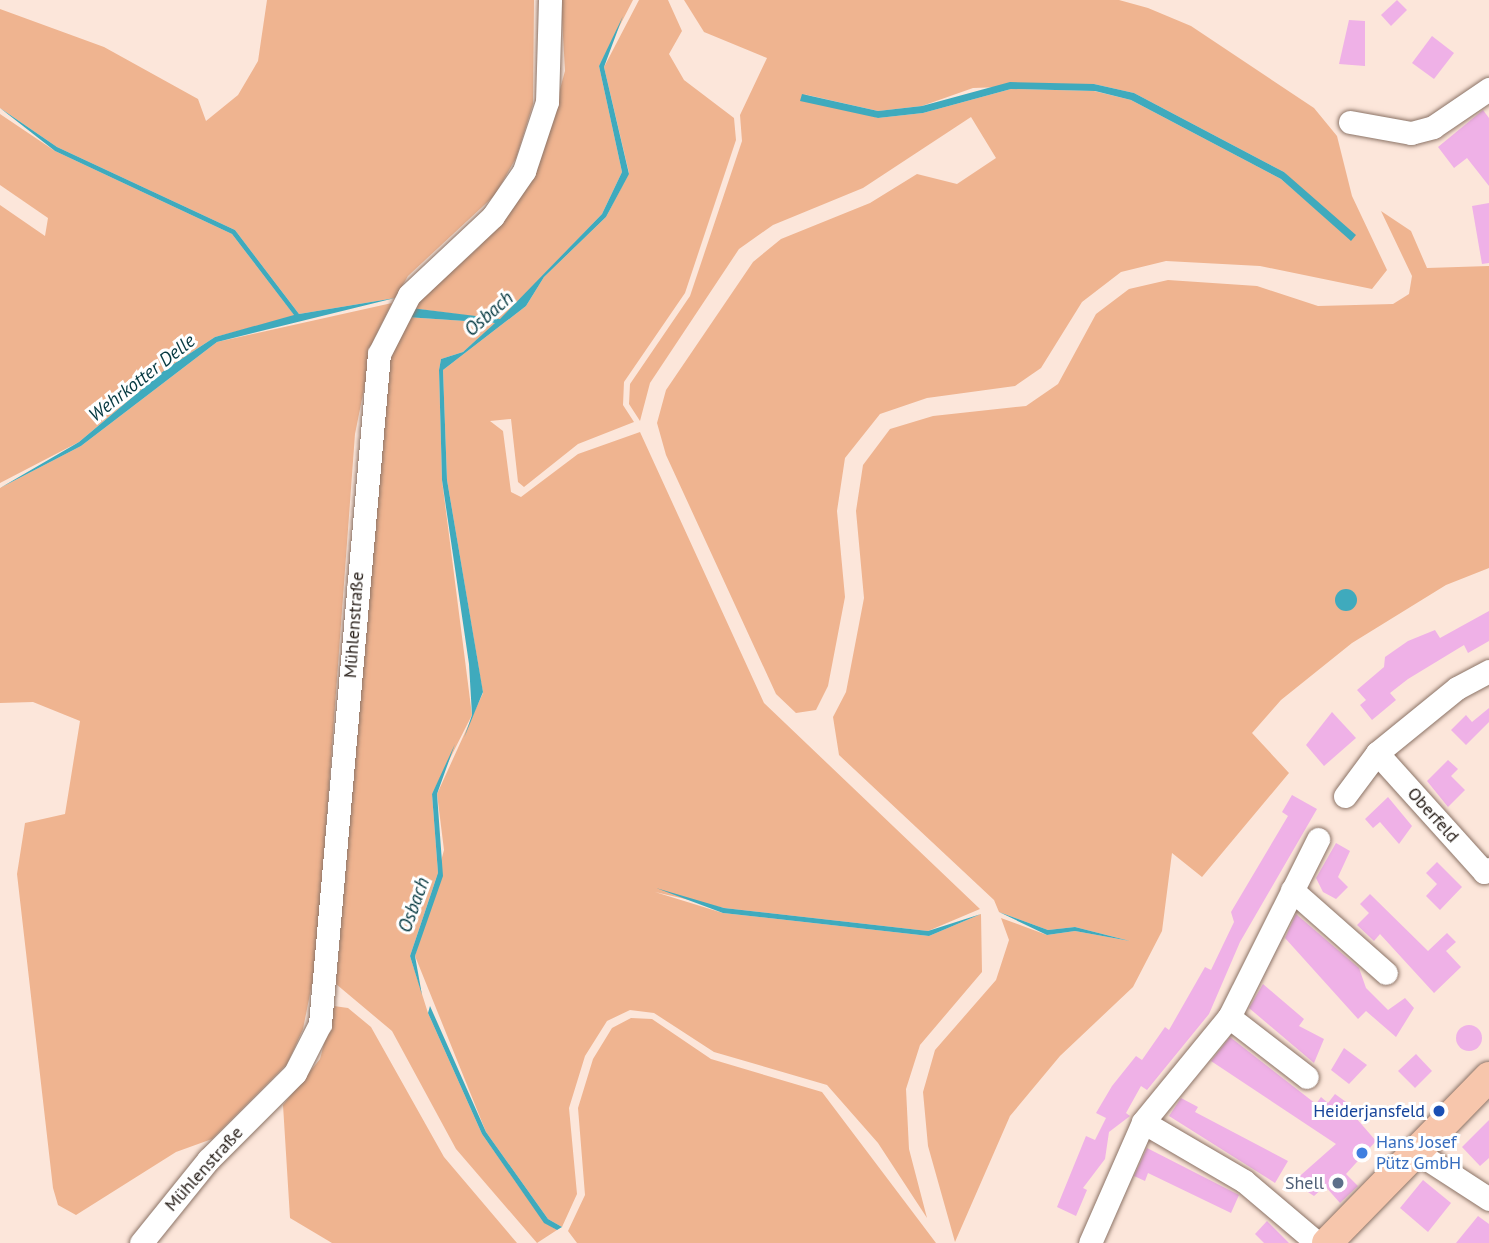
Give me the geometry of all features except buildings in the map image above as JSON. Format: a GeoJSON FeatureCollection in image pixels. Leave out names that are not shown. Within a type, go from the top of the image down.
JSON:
{"type":"FeatureCollection","features":[{"type":"Feature","properties":{"kind":"main road"},"geometry":{"type":"LineString","coordinates":[[1326,1243],[1489,1077]]}},
{"type":"Feature","properties":{"kind":"street","name":"Mühlenstraße"},"geometry":{"type":"LineString","coordinates":[[141,1243],[208,1160],[295,1073],[320,1024],[379,354],[409,295],[493,216],[527,165],[548,91],[550,0]]}},
{"type":"Feature","properties":{"kind":"street"},"geometry":{"type":"LineString","coordinates":[[1350,122],[1411,133],[1433,127],[1489,89]]}},
{"type":"Feature","properties":{"kind":"street"},"geometry":{"type":"LineString","coordinates":[[1345,796],[1377,753],[1457,688],[1489,671]]}},
{"type":"Feature","properties":{"kind":"street","name":"Oberfeld"},"geometry":{"type":"LineString","coordinates":[[1377,753],[1484,872],[1489,869]]}},
{"type":"Feature","properties":{"kind":"street"},"geometry":{"type":"LineString","coordinates":[[1090,1243],[1143,1122],[1229,1017],[1318,839]]}},
{"type":"Feature","properties":{"kind":"street"},"geometry":{"type":"LineString","coordinates":[[1292,890],[1386,974]]}},
{"type":"Feature","properties":{"kind":"street"},"geometry":{"type":"LineString","coordinates":[[1229,1017],[1307,1077]]}},
{"type":"Feature","properties":{"kind":"street"},"geometry":{"type":"LineString","coordinates":[[1143,1122],[1244,1181],[1317,1243]]}},
{"type":"Feature","properties":{"kind":"street"},"geometry":{"type":"LineString","coordinates":[[1415,1151],[1489,1199]]}},
{"type":"Feature","properties":{"kind":"shaded area"},"geometry":{"type":"Polygon","coordinates":[[[267,0],[534,0],[533,104],[516,158],[495,195],[408,276],[395,298],[299,314],[235,230],[57,147],[0,108],[0,9],[104,47],[198,99],[206,121],[238,95],[258,61],[267,0]]]}},
{"type":"Feature","properties":{"kind":"shaded area"},"geometry":{"type":"Polygon","coordinates":[[[561,0],[633,0],[599,66],[622,172],[602,214],[500,320],[411,308],[480,246],[539,165],[565,71],[561,0]]]}},
{"type":"Feature","properties":{"kind":"shaded area"},"geometry":{"type":"Polygon","coordinates":[[[639,0],[668,0],[682,31],[669,54],[684,80],[734,118],[736,140],[685,293],[624,382],[623,405],[634,422],[578,444],[524,487],[518,482],[511,419],[490,421],[503,431],[511,492],[521,497],[578,454],[640,432],[764,703],[980,909],[928,931],[724,908],[655,892],[723,913],[929,936],[981,914],[982,972],[920,1045],[906,1089],[909,1149],[927,1218],[878,1143],[827,1085],[714,1052],[654,1013],[630,1010],[607,1021],[585,1056],[569,1108],[577,1194],[562,1227],[548,1219],[486,1132],[415,956],[444,850],[437,794],[483,693],[447,480],[443,370],[526,306],[544,277],[606,217],[629,173],[604,67],[639,0]]]}},
{"type":"Feature","properties":{"kind":"shaded area"},"geometry":{"type":"Polygon","coordinates":[[[684,0],[1119,0],[1148,8],[1191,26],[1314,108],[1337,136],[1352,196],[1387,270],[1372,289],[1260,266],[1166,261],[1121,272],[1082,302],[1041,368],[1015,386],[927,398],[880,414],[845,458],[837,511],[845,597],[828,686],[816,710],[796,713],[776,694],[666,455],[657,423],[666,390],[753,262],[781,239],[870,203],[917,174],[957,184],[996,158],[971,117],[863,188],[773,225],[739,249],[650,383],[640,421],[629,404],[630,384],[690,296],[742,141],[740,115],[767,58],[704,32],[684,0]],[[1094,84],[973,88],[922,106],[878,111],[803,94],[878,118],[923,113],[1011,89],[1094,91],[1131,100],[1281,179],[1351,240],[1284,172],[1134,93],[1094,84]]]}},
{"type":"Feature","properties":{"kind":"shaded area"},"geometry":{"type":"Polygon","coordinates":[[[0,114],[55,151],[232,234],[295,316],[215,337],[166,369],[79,442],[0,483],[0,205],[45,236],[48,218],[0,185],[0,114]]]}},
{"type":"Feature","properties":{"kind":"shaded area"},"geometry":{"type":"Polygon","coordinates":[[[1381,211],[1411,231],[1427,268],[1489,266],[1489,568],[1446,585],[1352,643],[1281,700],[1252,733],[1289,773],[1202,877],[1172,853],[1162,931],[1133,987],[1060,1056],[1010,1116],[955,1242],[928,1146],[923,1092],[935,1050],[996,980],[1009,940],[1001,918],[1047,935],[1075,931],[1130,941],[1075,927],[1048,930],[999,912],[994,900],[839,755],[833,717],[846,692],[864,598],[856,511],[863,465],[890,429],[933,416],[1026,406],[1058,384],[1096,314],[1129,289],[1168,280],[1257,286],[1318,306],[1393,304],[1409,294],[1412,276],[1381,211]]]}},
{"type":"Feature","properties":{"kind":"shaded area"},"geometry":{"type":"Polygon","coordinates":[[[392,303],[374,339],[355,434],[316,964],[303,1029],[287,1064],[212,1139],[176,1152],[76,1215],[58,1205],[53,1188],[17,874],[25,823],[65,814],[80,721],[33,702],[0,703],[0,488],[81,446],[217,342],[392,303]]]}},
{"type":"Feature","properties":{"kind":"shaded area"},"geometry":{"type":"Polygon","coordinates":[[[406,317],[496,323],[463,352],[441,359],[439,370],[442,480],[472,715],[432,794],[438,873],[410,956],[428,1013],[482,1134],[544,1222],[557,1230],[537,1243],[456,1149],[392,1031],[336,984],[389,349],[406,317]]]}},
{"type":"Feature","properties":{"kind":"shaded area"},"geometry":{"type":"Polygon","coordinates":[[[334,1006],[348,1008],[371,1027],[444,1157],[517,1243],[332,1243],[290,1218],[283,1105],[320,1059],[334,1006]]]}},
{"type":"Feature","properties":{"kind":"shaded area"},"geometry":{"type":"Polygon","coordinates":[[[631,1018],[652,1019],[711,1059],[822,1092],[936,1243],[577,1243],[568,1231],[585,1195],[578,1108],[593,1059],[612,1028],[631,1018]]]}},
{"type":"Feature","properties":{"kind":"water"},"geometry":{"type":"Polygon","coordinates":[[[623,16],[604,67],[629,174],[606,217],[544,277],[526,306],[443,370],[447,480],[483,692],[464,738],[472,715],[469,664],[442,480],[439,370],[441,359],[463,352],[495,323],[406,317],[411,308],[500,319],[602,214],[622,172],[599,66],[623,16]]]}},
{"type":"Feature","properties":{"kind":"water"},"geometry":{"type":"Polygon","coordinates":[[[1010,82],[1094,84],[1134,93],[1284,172],[1356,235],[1351,241],[1281,179],[1131,100],[1095,91],[1011,89],[923,113],[878,118],[800,101],[802,94],[878,111],[922,106],[1010,82]]]}},
{"type":"Feature","properties":{"kind":"water"},"geometry":{"type":"Polygon","coordinates":[[[0,108],[57,147],[235,230],[299,314],[395,298],[217,342],[81,446],[0,488],[79,442],[166,369],[215,337],[294,315],[232,234],[55,151],[0,108]]]}},
{"type":"Feature","properties":{"kind":"water"},"geometry":{"type":"Polygon","coordinates":[[[1346,589],[1354,592],[1357,600],[1354,608],[1346,611],[1338,608],[1335,600],[1338,592],[1346,589]]]}},
{"type":"Feature","properties":{"kind":"water"},"geometry":{"type":"Polygon","coordinates":[[[455,744],[437,794],[443,876],[415,956],[422,995],[410,956],[438,873],[432,794],[455,744]]]}},
{"type":"Feature","properties":{"kind":"water"},"geometry":{"type":"Polygon","coordinates":[[[656,888],[724,908],[928,931],[981,914],[929,936],[723,913],[656,888]]]}},
{"type":"Feature","properties":{"kind":"water"},"geometry":{"type":"Polygon","coordinates":[[[999,912],[1048,930],[1075,927],[1130,941],[1075,931],[1047,935],[999,912]]]}},
{"type":"Feature","properties":{"kind":"water"},"geometry":{"type":"Polygon","coordinates":[[[430,1006],[486,1132],[548,1219],[562,1227],[557,1230],[544,1223],[482,1134],[428,1013],[430,1006]]]}},
{"type":"Feature","properties":{"kind":"place","name":"Heiderjansfeld"},"geometry":{"type":"Point","coordinates":[1439,1111]}},
{"type":"Feature","properties":{"kind":"place","name":"Hans Josef Pütz GmbH"},"geometry":{"type":"Point","coordinates":[1362,1153]}},
{"type":"Feature","properties":{"kind":"place","name":"Shell"},"geometry":{"type":"Point","coordinates":[1338,1183]}},
{"type":"Feature","properties":{"kind":"water label","name":"Osbach"},"geometry":{"type":"Point","coordinates":[489,314]}},
{"type":"Feature","properties":{"kind":"water label","name":"Wehrkotter Delle"},"geometry":{"type":"Point","coordinates":[142,378]}},
{"type":"Feature","properties":{"kind":"water label","name":"Osbach"},"geometry":{"type":"Point","coordinates":[414,905]}}]}
